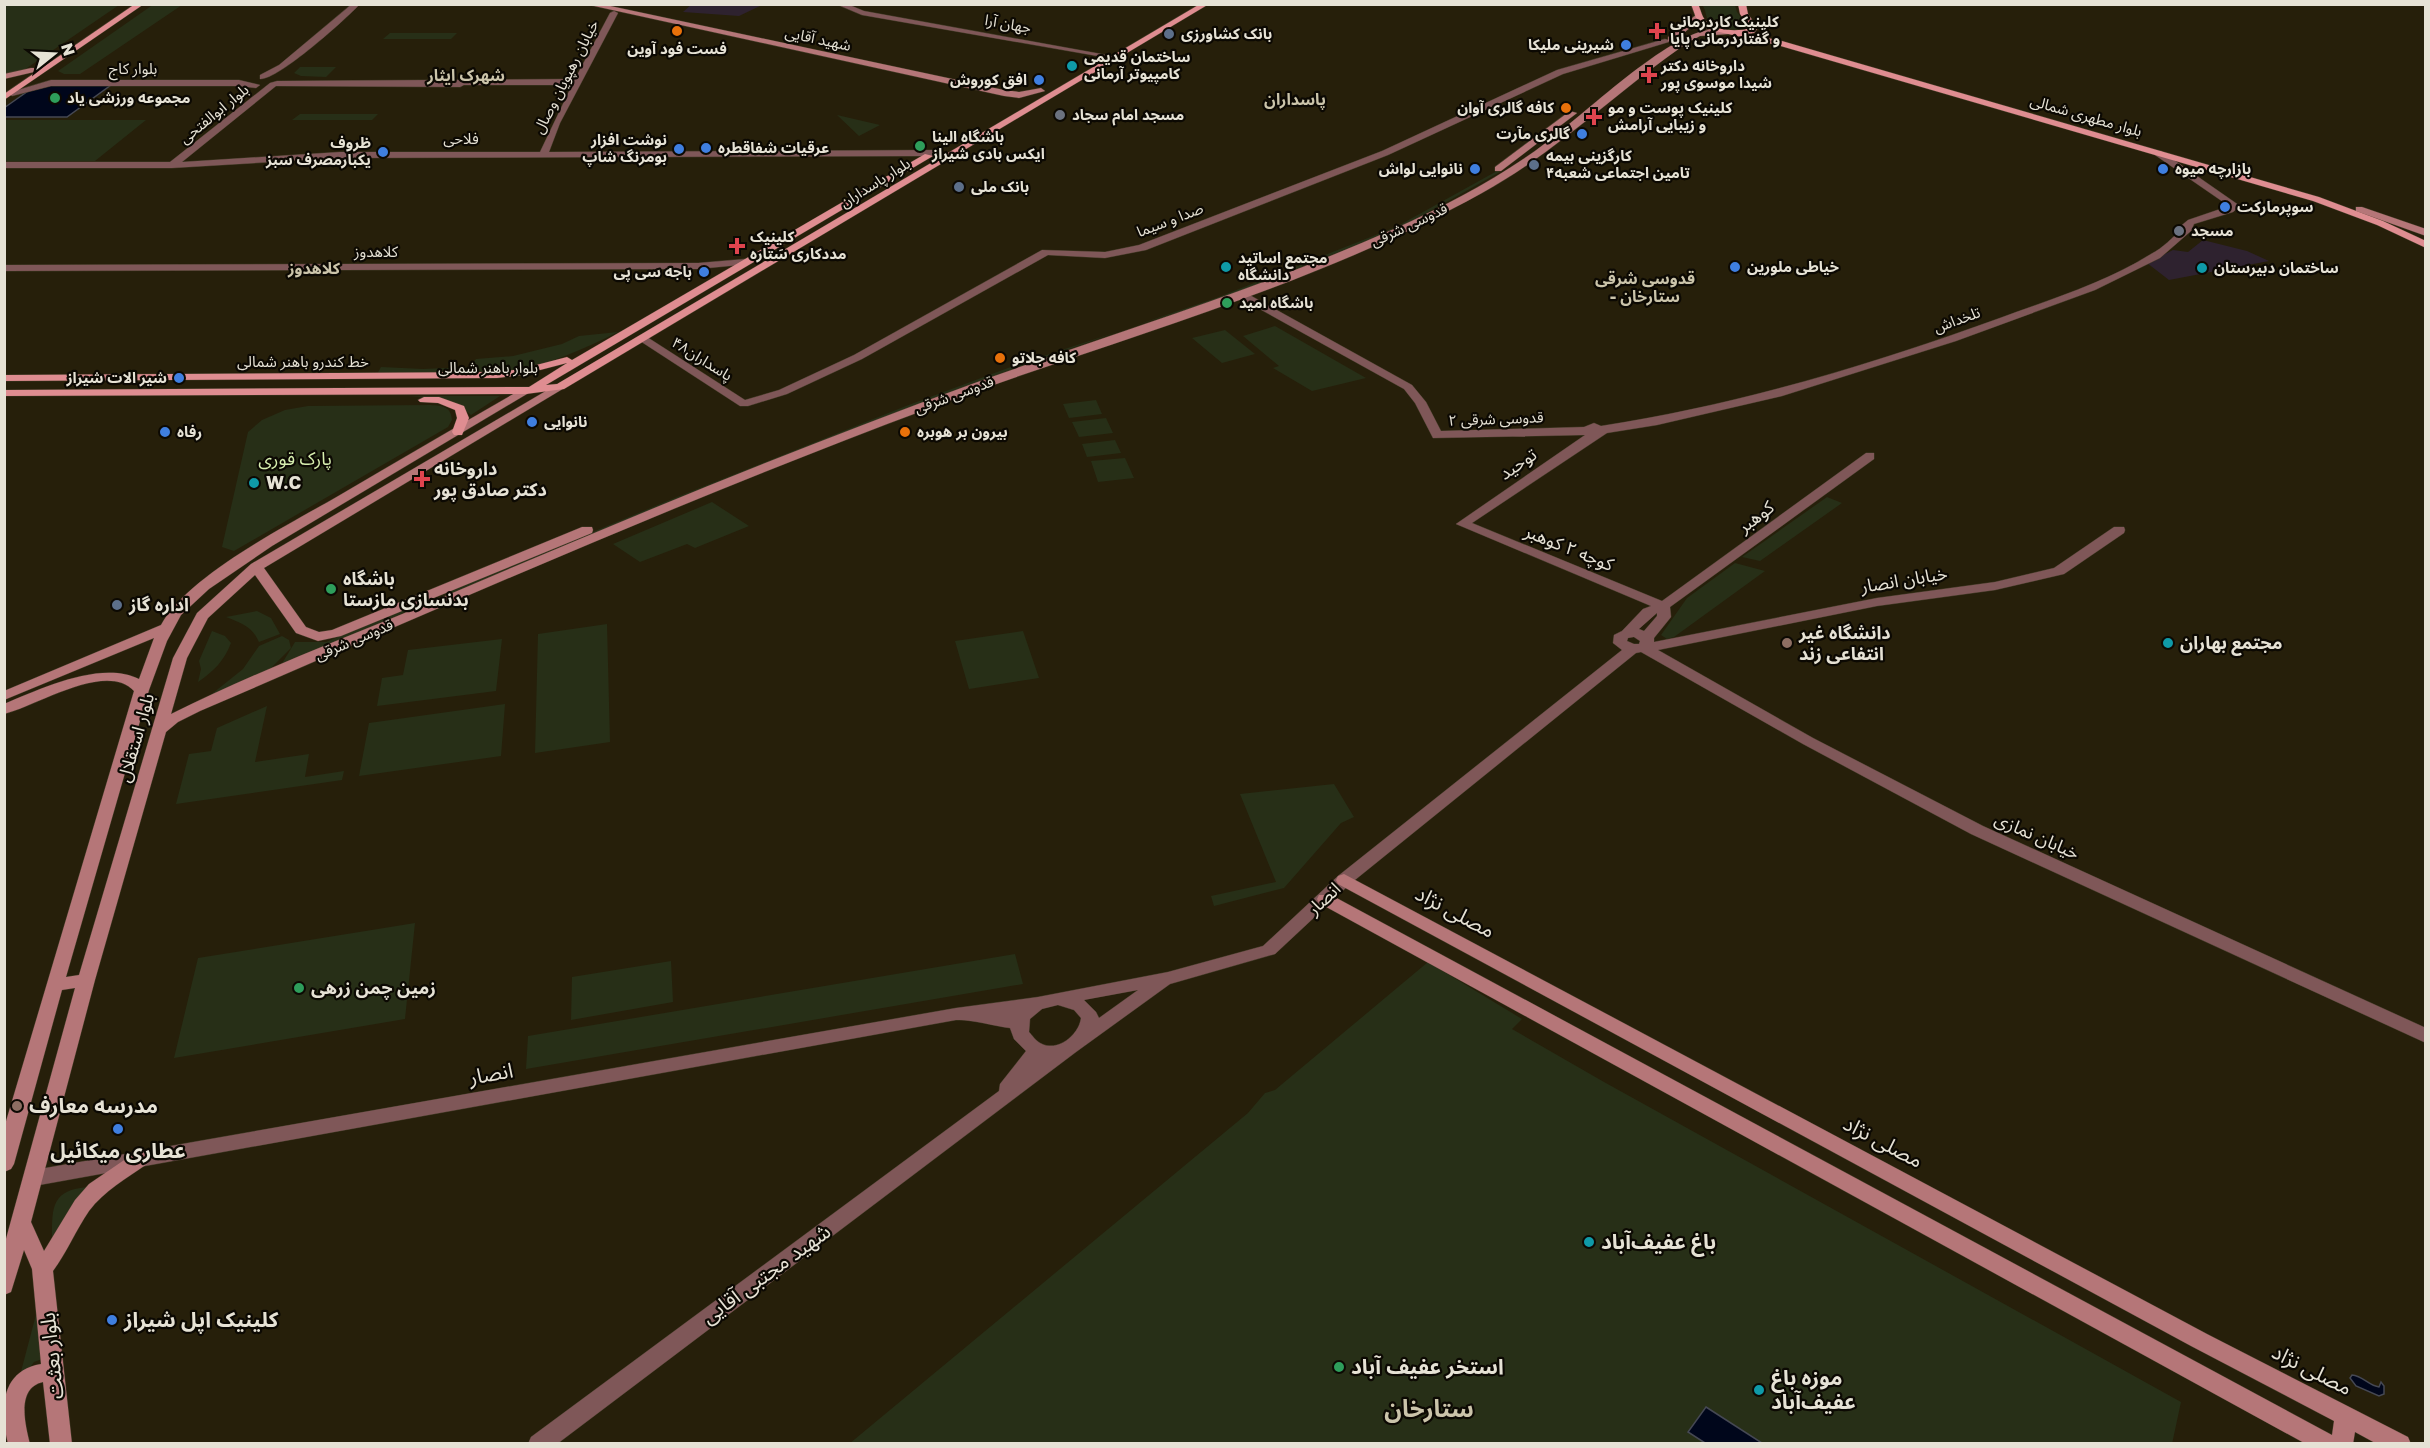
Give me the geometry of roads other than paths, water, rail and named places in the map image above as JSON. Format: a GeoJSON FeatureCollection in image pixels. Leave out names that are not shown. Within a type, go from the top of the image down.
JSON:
{"type":"FeatureCollection","features":[{"type":"Feature","properties":{"kind":"main road"},"geometry":{"type":"LineString","coordinates":[[7,93],[31,70],[128,4]]}},
{"type":"Feature","properties":{"kind":"main road"},"geometry":{"type":"LineString","coordinates":[[7,93],[44,71],[141,4]]}},
{"type":"Feature","properties":{"kind":"main road","name":"بلوار پاسداران"},"geometry":{"type":"LineString","coordinates":[[543,382],[839,208],[919,157],[935,153],[1013,99],[1041,91],[1191,4]]}},
{"type":"Feature","properties":{"kind":"main road","name":"بلوار پاسداران"},"geometry":{"type":"LineString","coordinates":[[560,387],[1206,4]]}},
{"type":"Feature","properties":{"kind":"main road"},"geometry":{"type":"LineString","coordinates":[[1694,4],[1699,16]]}},
{"type":"Feature","properties":{"kind":"main road"},"geometry":{"type":"LineString","coordinates":[[1731,32],[1754,30],[1744,14],[1742,4]]}},
{"type":"Feature","properties":{"kind":"main road","name":"شهید آقایی"},"geometry":{"type":"LineString","coordinates":[[585,5],[615,8]]}},
{"type":"Feature","properties":{"kind":"main road","name":"شهید آقایی"},"geometry":{"type":"LineString","coordinates":[[585,5],[615,8],[714,32],[975,88],[1013,99]]}},
{"type":"Feature","properties":{"kind":"main road","name":"قدوسی شرقی"},"geometry":{"type":"LineString","coordinates":[[158,731],[184,713],[432,600],[818,436],[1000,367],[1227,291],[1403,220],[1501,167],[1685,29],[1699,16]]}},
{"type":"Feature","properties":{"kind":"main road","name":"بلوار مطهرى شمالى"},"geometry":{"type":"LineString","coordinates":[[1699,16],[1710,26],[1731,32],[1776,39],[2319,194],[2359,209],[2424,239]]}},
{"type":"Feature","properties":{"kind":"main road","name":"بلوار مطهرى شمالى"},"geometry":{"type":"LineString","coordinates":[[1750,24],[1776,39],[2316,199],[2424,239]]}},
{"type":"Feature","properties":{"kind":"main road"},"geometry":{"type":"LineString","coordinates":[[1685,29],[1695,28],[1704,31],[1699,34]]}},
{"type":"Feature","properties":{"kind":"main road","name":"قدوسی شرقی"},"geometry":{"type":"LineString","coordinates":[[256,567],[301,630],[318,637],[432,600],[546,558],[852,433],[1011,374],[1242,295],[1416,223],[1514,170],[1542,151],[1652,63],[1699,34],[1731,32]]}},
{"type":"Feature","properties":{"kind":"main road"},"geometry":{"type":"LineString","coordinates":[[4,77],[31,70]]}},
{"type":"Feature","properties":{"kind":"main road"},"geometry":{"type":"LineString","coordinates":[[1501,167],[1514,170]]}},
{"type":"Feature","properties":{"kind":"main road"},"geometry":{"type":"LineString","coordinates":[[839,208],[856,212]]}},
{"type":"Feature","properties":{"kind":"main road"},"geometry":{"type":"LineString","coordinates":[[1123,327],[1135,333]]}},
{"type":"Feature","properties":{"kind":"main road","name":"خط کندرو باهنر شمالی"},"geometry":{"type":"LineString","coordinates":[[4,378],[496,375],[549,366],[598,349]]}},
{"type":"Feature","properties":{"kind":"main road"},"geometry":{"type":"LineString","coordinates":[[367,384],[414,376],[432,384]]}},
{"type":"Feature","properties":{"kind":"main road"},"geometry":{"type":"LineString","coordinates":[[135,378],[183,388]]}},
{"type":"Feature","properties":{"kind":"main road","name":"بلوار باهنر شمالی"},"geometry":{"type":"LineString","coordinates":[[4,393],[543,382],[560,387]]}},
{"type":"Feature","properties":{"kind":"main road","name":"بلوار استقلال"},"geometry":{"type":"LineString","coordinates":[[4,1164],[142,690],[152,662],[176,612],[267,543],[543,382]]}},
{"type":"Feature","properties":{"kind":"main road","name":"بلوار باهنر شمالی"},"geometry":{"type":"LineString","coordinates":[[4,385],[183,388]]}},
{"type":"Feature","properties":{"kind":"main road","name":"بلوار باهنر شمالی"},"geometry":{"type":"LineString","coordinates":[[285,387],[381,391],[526,391],[560,387]]}},
{"type":"Feature","properties":{"kind":"main road","name":"بلوار استقلال"},"geometry":{"type":"LineString","coordinates":[[4,1286],[86,980],[158,731],[180,658],[202,616],[229,589],[256,567],[560,387]]}},
{"type":"Feature","properties":{"kind":"main road"},"geometry":{"type":"LineString","coordinates":[[111,401],[183,388]]}},
{"type":"Feature","properties":{"kind":"main road"},"geometry":{"type":"LineString","coordinates":[[381,391],[407,399]]}},
{"type":"Feature","properties":{"kind":"main road"},"geometry":{"type":"LineString","coordinates":[[4,401],[439,400],[460,408],[463,418],[458,432]]}},
{"type":"Feature","properties":{"kind":"main road"},"geometry":{"type":"LineString","coordinates":[[4,696],[169,627]]}},
{"type":"Feature","properties":{"kind":"main road"},"geometry":{"type":"LineString","coordinates":[[93,680],[107,667],[104,662],[94,659]]}},
{"type":"Feature","properties":{"kind":"main road"},"geometry":{"type":"LineString","coordinates":[[4,710],[72,683],[109,677],[130,680],[142,690]]}},
{"type":"Feature","properties":{"kind":"main road","name":"مصلی نژاد"},"geometry":{"type":"LineString","coordinates":[[1344,880],[2199,1340],[2400,1443]]}},
{"type":"Feature","properties":{"kind":"main road"},"geometry":{"type":"LineString","coordinates":[[1325,899],[2328,1443]]}},
{"type":"Feature","properties":{"kind":"main road"},"geometry":{"type":"LineString","coordinates":[[56,985],[86,980]]}},
{"type":"Feature","properties":{"kind":"main road"},"geometry":{"type":"LineString","coordinates":[[1570,1033],[1590,1012]]}},
{"type":"Feature","properties":{"kind":"main road"},"geometry":{"type":"LineString","coordinates":[[42,1269],[89,1198],[118,1173],[140,1159]]}},
{"type":"Feature","properties":{"kind":"main road","name":"بلوار بعثت"},"geometry":{"type":"LineString","coordinates":[[22,1223],[42,1269],[61,1443]]}},
{"type":"Feature","properties":{"kind":"main road"},"geometry":{"type":"LineString","coordinates":[[13,1436],[13,1398],[16,1390],[25,1379],[39,1372],[53,1372]]}},
{"type":"Feature","properties":{"kind":"main road"},"geometry":{"type":"LineString","coordinates":[[2342,1443],[2346,1415]]}},
{"type":"Feature","properties":{"kind":"street","name":"بلوار ابوالفتحی"},"geometry":{"type":"LineString","coordinates":[[286,67],[357,4]]}},
{"type":"Feature","properties":{"kind":"street","name":"بلوار ابوالفتحی"},"geometry":{"type":"LineString","coordinates":[[159,165],[259,85],[332,34],[367,4]]}},
{"type":"Feature","properties":{"kind":"street","name":"جهان آرا"},"geometry":{"type":"LineString","coordinates":[[839,4],[862,13],[1103,55]]}},
{"type":"Feature","properties":{"kind":"street","name":"خیابان رهپویان وصال"},"geometry":{"type":"LineString","coordinates":[[543,154],[576,82],[615,8]]}},
{"type":"Feature","properties":{"kind":"street"},"geometry":{"type":"LineString","coordinates":[[323,34],[332,34]]}},
{"type":"Feature","properties":{"kind":"street","name":"صدا و سیما"},"geometry":{"type":"LineString","coordinates":[[744,404],[783,392],[858,357],[1046,252],[1105,255],[1142,248],[1385,153],[1560,72],[1668,41]]}},
{"type":"Feature","properties":{"kind":"street","name":"صدا و سیما"},"geometry":{"type":"LineString","coordinates":[[1612,57],[1626,57],[1636,61]]}},
{"type":"Feature","properties":{"kind":"street","name":"بلوار ابوالفتحی"},"geometry":{"type":"LineString","coordinates":[[172,165],[223,124],[259,85],[275,85],[290,80],[286,67]]}},
{"type":"Feature","properties":{"kind":"street","name":"بلوار کاج"},"geometry":{"type":"LineString","coordinates":[[44,71],[46,76],[55,80]]}},
{"type":"Feature","properties":{"kind":"street","name":"بلوار کاج"},"geometry":{"type":"LineString","coordinates":[[7,93],[55,80],[241,81],[259,85],[290,80]]}},
{"type":"Feature","properties":{"kind":"street"},"geometry":{"type":"LineString","coordinates":[[290,80],[576,82]]}},
{"type":"Feature","properties":{"kind":"street"},"geometry":{"type":"LineString","coordinates":[[210,124],[223,124]]}},
{"type":"Feature","properties":{"kind":"street"},"geometry":{"type":"LineString","coordinates":[[2158,153],[2178,167],[2182,163],[2190,162]]}},
{"type":"Feature","properties":{"kind":"street","name":"فلاحی"},"geometry":{"type":"LineString","coordinates":[[4,165],[172,165],[312,156],[543,154],[919,157]]}},
{"type":"Feature","properties":{"kind":"street","name":"تلخداش"},"geometry":{"type":"LineString","coordinates":[[1594,431],[1667,419],[1778,394],[1952,339],[2091,288],[2156,256],[2188,229],[2187,225],[2191,222],[2230,210],[2235,206],[2178,167]]}},
{"type":"Feature","properties":{"kind":"street","name":"کلاهدوز"},"geometry":{"type":"LineString","coordinates":[[4,268],[711,266],[746,262]]}},
{"type":"Feature","properties":{"kind":"street"},"geometry":{"type":"LineString","coordinates":[[711,266],[727,273]]}},
{"type":"Feature","properties":{"kind":"street","name":"قدوسی شرقی ۲"},"geometry":{"type":"LineString","coordinates":[[1242,295],[1408,387],[1420,402],[1437,435],[1594,431]]}},
{"type":"Feature","properties":{"kind":"street","name":"پاسداران۴۸"},"geometry":{"type":"LineString","coordinates":[[643,339],[744,404]]}},
{"type":"Feature","properties":{"kind":"street","name":"توحید"},"geometry":{"type":"LineString","coordinates":[[1462,524],[1594,431]]}},
{"type":"Feature","properties":{"kind":"street","name":"کوهبر"},"geometry":{"type":"LineString","coordinates":[[1641,645],[1623,645],[1619,640],[1621,635],[1628,632],[1648,612],[1663,606],[1870,456]]}},
{"type":"Feature","properties":{"kind":"street","name":"کوچه ۲ کوهبر"},"geometry":{"type":"LineString","coordinates":[[1462,524],[1663,606]]}},
{"type":"Feature","properties":{"kind":"street","name":"خیابان انصار"},"geometry":{"type":"LineString","coordinates":[[1551,716],[1641,645],[1683,641],[1877,602],[1995,586],[2059,571],[2119,530]]}},
{"type":"Feature","properties":{"kind":"street"},"geometry":{"type":"LineString","coordinates":[[1641,645],[1664,617],[1663,606]]}},
{"type":"Feature","properties":{"kind":"street","name":"خیابان نمازی"},"geometry":{"type":"LineString","coordinates":[[1641,645],[1790,731],[1977,830],[2426,1036]]}},
{"type":"Feature","properties":{"kind":"street","name":"انصار"},"geometry":{"type":"LineString","coordinates":[[1058,999],[1168,978],[1269,950],[1344,880],[1551,716]]}},
{"type":"Feature","properties":{"kind":"street"},"geometry":{"type":"LineString","coordinates":[[1085,1037],[1090,1029],[1087,1012],[1070,1000],[1058,999],[1036,1003],[1019,1022],[1023,1039],[1038,1049],[1047,1051],[1068,1049],[1085,1037],[1168,978]]}},
{"type":"Feature","properties":{"kind":"street","name":"انصار"},"geometry":{"type":"LineString","coordinates":[[34,1178],[956,1014],[1036,1003]]}},
{"type":"Feature","properties":{"kind":"street","name":"انصار"},"geometry":{"type":"LineString","coordinates":[[956,1014],[1019,1022]]}},
{"type":"Feature","properties":{"kind":"street","name":"شهید مجتبی آقایی"},"geometry":{"type":"LineString","coordinates":[[994,1106],[1038,1049]]}},
{"type":"Feature","properties":{"kind":"street","name":"شهید مجتبی آقایی"},"geometry":{"type":"LineString","coordinates":[[539,1443],[1068,1049]]}},
{"type":"Feature","properties":{"kind":"water","name":"مجموعه ورزشی یاد"},"geometry":{"type":"Polygon","coordinates":[[[46,85],[111,85],[67,117],[5,117],[4,108],[31,89],[46,85]]]}},
{"type":"Feature","properties":{"kind":"water"},"geometry":{"type":"Polygon","coordinates":[[[2352,1375],[2379,1387],[2381,1382],[2384,1386],[2384,1394],[2379,1396],[2356,1386],[2350,1378],[2352,1375]]]}},
{"type":"Feature","properties":{"kind":"water"},"geometry":{"type":"Polygon","coordinates":[[[1706,1407],[1762,1443],[1705,1443],[1688,1432],[1706,1407]]]}},
{"type":"Feature","properties":{"kind":"place","name":"فست فود آوین"},"geometry":{"type":"Point","coordinates":[677,31]}},
{"type":"Feature","properties":{"kind":"place","name":"کلینیک کاردرمانی و گفتاردرمانی پایا"},"geometry":{"type":"Point","coordinates":[1657,31]}},
{"type":"Feature","properties":{"kind":"place","name":"بانک کشاورزی"},"geometry":{"type":"Point","coordinates":[1169,34]}},
{"type":"Feature","properties":{"kind":"place","name":"شیرینى ملیکا"},"geometry":{"type":"Point","coordinates":[1626,45]}},
{"type":"Feature","properties":{"kind":"place","name":"ساختمان قدیمی کامپیوتر آرمانی"},"geometry":{"type":"Point","coordinates":[1072,66]}},
{"type":"Feature","properties":{"kind":"place","name":"داروخانه دکتر شیدا موسوی پور"},"geometry":{"type":"Point","coordinates":[1649,75]}},
{"type":"Feature","properties":{"kind":"place","name":"افق کوروش"},"geometry":{"type":"Point","coordinates":[1039,80]}},
{"type":"Feature","properties":{"kind":"place","name":"مجموعه ورزشی یاد"},"geometry":{"type":"Point","coordinates":[55,98]}},
{"type":"Feature","properties":{"kind":"place","name":"کافه گالری آوان"},"geometry":{"type":"Point","coordinates":[1566,108]}},
{"type":"Feature","properties":{"kind":"place","name":"مسجد امام سجاد"},"geometry":{"type":"Point","coordinates":[1060,115]}},
{"type":"Feature","properties":{"kind":"place","name":"کلینیک پوست و مو و زیبایی آرامش"},"geometry":{"type":"Point","coordinates":[1594,117]}},
{"type":"Feature","properties":{"kind":"place","name":"گالری مآرت"},"geometry":{"type":"Point","coordinates":[1582,134]}},
{"type":"Feature","properties":{"kind":"place","name":"باشگاه الینا ایکس بادی شیراز"},"geometry":{"type":"Point","coordinates":[920,146]}},
{"type":"Feature","properties":{"kind":"place","name":"عرقیات شفاقطره"},"geometry":{"type":"Point","coordinates":[706,148]}},
{"type":"Feature","properties":{"kind":"place","name":"نوشت افزار بومرنگ شاپ"},"geometry":{"type":"Point","coordinates":[679,149]}},
{"type":"Feature","properties":{"kind":"place","name":"ظروف یکبارمصرف سبز"},"geometry":{"type":"Point","coordinates":[383,152]}},
{"type":"Feature","properties":{"kind":"place","name":"کارگزینی بیمه تامین اجتماعی شعبه۴"},"geometry":{"type":"Point","coordinates":[1534,165]}},
{"type":"Feature","properties":{"kind":"place","name":"نانوایی لواش"},"geometry":{"type":"Point","coordinates":[1475,169]}},
{"type":"Feature","properties":{"kind":"place","name":"بازارچه میوه"},"geometry":{"type":"Point","coordinates":[2163,169]}},
{"type":"Feature","properties":{"kind":"place","name":"بانک ملی"},"geometry":{"type":"Point","coordinates":[959,187]}},
{"type":"Feature","properties":{"kind":"place","name":"سوپرمارکت"},"geometry":{"type":"Point","coordinates":[2225,207]}},
{"type":"Feature","properties":{"kind":"place","name":"مسجد"},"geometry":{"type":"Point","coordinates":[2179,231]}},
{"type":"Feature","properties":{"kind":"place","name":"کلینیک مددکاری سَتاره"},"geometry":{"type":"Point","coordinates":[737,246]}},
{"type":"Feature","properties":{"kind":"place","name":"مجتمع اساتید دانشگاه"},"geometry":{"type":"Point","coordinates":[1226,267]}},
{"type":"Feature","properties":{"kind":"place","name":"خیاطی ملورین"},"geometry":{"type":"Point","coordinates":[1735,267]}},
{"type":"Feature","properties":{"kind":"place","name":"ساختمان دبیرستان"},"geometry":{"type":"Point","coordinates":[2202,268]}},
{"type":"Feature","properties":{"kind":"place","name":"باجه سی پی"},"geometry":{"type":"Point","coordinates":[704,272]}},
{"type":"Feature","properties":{"kind":"place","name":"باشگاه امید"},"geometry":{"type":"Point","coordinates":[1227,303]}},
{"type":"Feature","properties":{"kind":"place","name":"کافه جلاتو"},"geometry":{"type":"Point","coordinates":[1000,358]}},
{"type":"Feature","properties":{"kind":"place","name":"شیر الات شیراز"},"geometry":{"type":"Point","coordinates":[179,378]}},
{"type":"Feature","properties":{"kind":"place","name":"نانوایی"},"geometry":{"type":"Point","coordinates":[532,422]}},
{"type":"Feature","properties":{"kind":"place","name":"رفاه"},"geometry":{"type":"Point","coordinates":[165,432]}},
{"type":"Feature","properties":{"kind":"place","name":"بیرون بر هوبره"},"geometry":{"type":"Point","coordinates":[905,432]}},
{"type":"Feature","properties":{"kind":"place","name":"داروخانه دکتر صادق پور"},"geometry":{"type":"Point","coordinates":[422,479]}},
{"type":"Feature","properties":{"kind":"place","name":"W.C"},"geometry":{"type":"Point","coordinates":[254,483]}},
{"type":"Feature","properties":{"kind":"place","name":"باشگاه بدنسازی مازستا"},"geometry":{"type":"Point","coordinates":[331,589]}},
{"type":"Feature","properties":{"kind":"place","name":"اداره گاز"},"geometry":{"type":"Point","coordinates":[117,605]}},
{"type":"Feature","properties":{"kind":"place","name":"دانشگاه غیر انتفاعی زند"},"geometry":{"type":"Point","coordinates":[1787,643]}},
{"type":"Feature","properties":{"kind":"place","name":"مجتمع بهاران"},"geometry":{"type":"Point","coordinates":[2168,643]}},
{"type":"Feature","properties":{"kind":"place","name":"زمین چمن زرهی"},"geometry":{"type":"Point","coordinates":[299,988]}},
{"type":"Feature","properties":{"kind":"place","name":"مدرسه معارف"},"geometry":{"type":"Point","coordinates":[17,1106]}},
{"type":"Feature","properties":{"kind":"place","name":"عطاری میکائیل"},"geometry":{"type":"Point","coordinates":[118,1129]}},
{"type":"Feature","properties":{"kind":"place","name":"باغ عفیف‌آباد"},"geometry":{"type":"Point","coordinates":[1589,1242]}},
{"type":"Feature","properties":{"kind":"place","name":"کلینیک اپل شیراز"},"geometry":{"type":"Point","coordinates":[112,1320]}},
{"type":"Feature","properties":{"kind":"place","name":"استخر عفیف آباد"},"geometry":{"type":"Point","coordinates":[1339,1367]}},
{"type":"Feature","properties":{"kind":"place","name":"موزه باغ عفیف‌آباد"},"geometry":{"type":"Point","coordinates":[1759,1390]}},
{"type":"Feature","properties":{"kind":"district","name":"شهرک ایثار"},"geometry":{"type":"Point","coordinates":[466,75]}},
{"type":"Feature","properties":{"kind":"district","name":"پاسداران"},"geometry":{"type":"Point","coordinates":[1295,99]}},
{"type":"Feature","properties":{"kind":"district","name":"کلاهدوز"},"geometry":{"type":"Point","coordinates":[314,268]}},
{"type":"Feature","properties":{"kind":"district","name":"قدوسی شرقی - ستارخان"},"geometry":{"type":"Point","coordinates":[1645,287]}},
{"type":"Feature","properties":{"kind":"district","name":"ستارخان"},"geometry":{"type":"Point","coordinates":[1429,1409]}},
{"type":"Feature","properties":{"kind":"park label","name":"پارک قوری"},"geometry":{"type":"Point","coordinates":[295,459]}}]}
